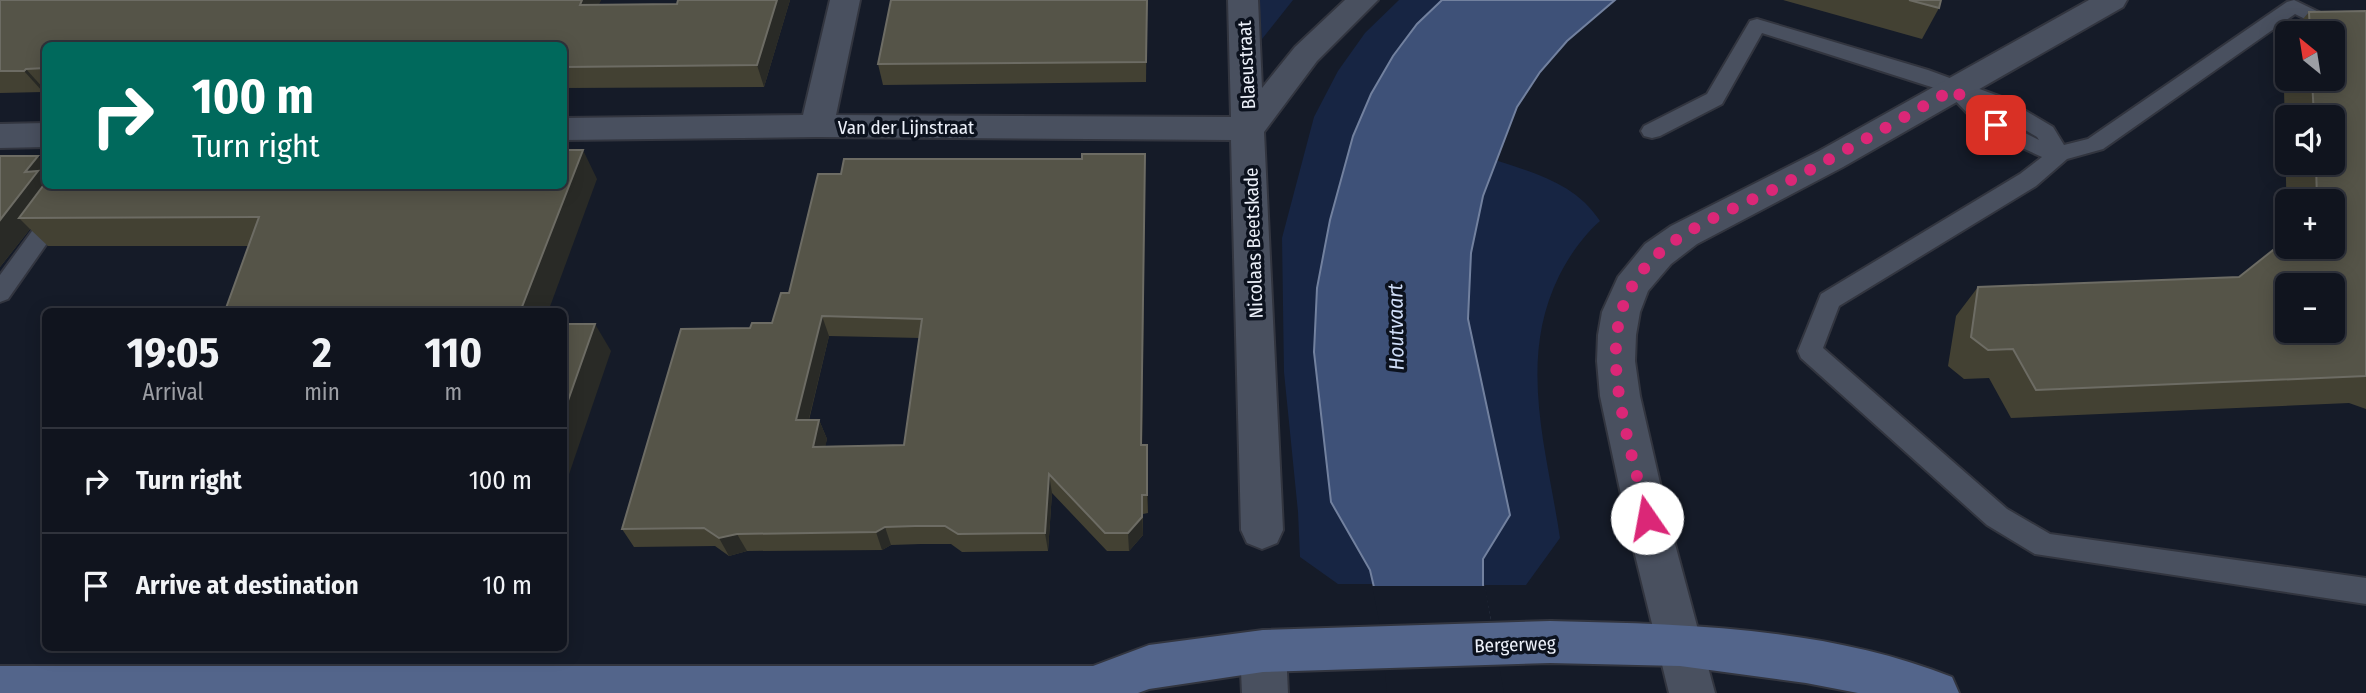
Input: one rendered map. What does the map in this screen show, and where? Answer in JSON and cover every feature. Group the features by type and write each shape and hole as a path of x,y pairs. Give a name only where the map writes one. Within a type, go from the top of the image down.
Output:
{"main road":[{"name":"Bergerweg","path":"0,688 1097,691 1149,667 1264,672 1376,646 1550,642 1680,645 1863,671 1902,680 1936,693"}],"street":[{"path":"817,126 845,0"},
{"name":"Blaeustraat","path":"1243,0 1249,129"},
{"path":"1249,129 1307,54 1363,0"},
{"path":"1692,693 1647,518 1617,373 1617,335 1621,312 1631,287 1643,269 1658,254 1684,235 1831,159 2112,0"},
{"name":"Van der Lijnstraat","path":"567,129 817,126 1249,129"},
{"name":"Nicolaas Beetskade","path":"1249,129 1262,530"},
{"path":"0,136 42,135"}],"lane":[{"path":"2366,43 2294,6 2095,144 2059,154 2028,180 1829,300 1810,351 1997,517 2045,545 2366,591"},
{"path":"1652,131 1715,99 1757,25 1922,75 1954,89 1978,114 2031,148 2059,154"},
{"path":"0,293 74,189"}],"shaded area":[{"path":"1259,0 1293,0 1262,39"},
{"path":"1399,0 1442,0 1417,24 1393,56 1371,94 1353,136 1330,220 1317,288 1314,352 1375,584 1338,584 1300,557 1284,372 1282,238 1314,117 1338,71 1365,33"},
{"path":"1495,160 1539,175 1567,189 1590,208 1600,221 1567,261 1546,308 1537,373 1539,406 1560,538 1526,585 1483,585 1483,559 1510,515 1468,319 1471,253 1483,196"}],"water":[{"name":"Houtvaart","path":"1442,0 1615,0 1567,41 1540,72 1517,107 1483,196 1471,253 1468,319 1510,515 1483,559 1483,585 1492,631 1384,630 1370,570 1331,502 1314,352 1317,288 1330,220 1353,136 1371,94 1393,56 1417,24"}],"pier":[{"path":"1372,586 1485,586 1504,693 1387,693 1381,630"}],"building":[{"path":"0,0 582,0 580,5 677,4 678,0 777,0 757,65 567,67 567,42 42,42 42,68 0,71"},
{"path":"891,0 1147,0 1146,62 878,64"},
{"path":"1909,0 1941,0 1939,8"},
{"path":"2366,11 2366,376 2036,390 2013,349 1988,350 1971,337 1978,287 2239,277 2275,248 2275,259 2345,259 2345,189 2317,189 2316,175 2345,175 2345,105 2313,105 2313,91 2345,91 2345,21 2309,21 2309,12"},
{"path":"567,150 583,150 522,308 226,308 259,217 19,218 42,187 567,189"},
{"path":"1082,154 1145,154 1141,445 1147,445 1147,495 1142,495 1142,517 1128,533 1105,533 1049,474 1045,533 958,534 945,526 915,526 885,527 876,532 737,534 719,538 704,528 622,529 681,329 750,328 752,323 772,323 781,293 789,293 818,174 841,174 844,159 1082,159","holes":["822,316 922,319 904,445 813,447 819,420 796,420"]},
{"path":"0,156 38,156 25,172 38,171 0,220"},
{"path":"567,324 595,324 567,403"}],"route":[{"path":"1647,518 1620,397 1616,361 1621,312 1631,287 1643,269 1684,235 1831,159 1954,89 1978,114 1996,125"}]}
